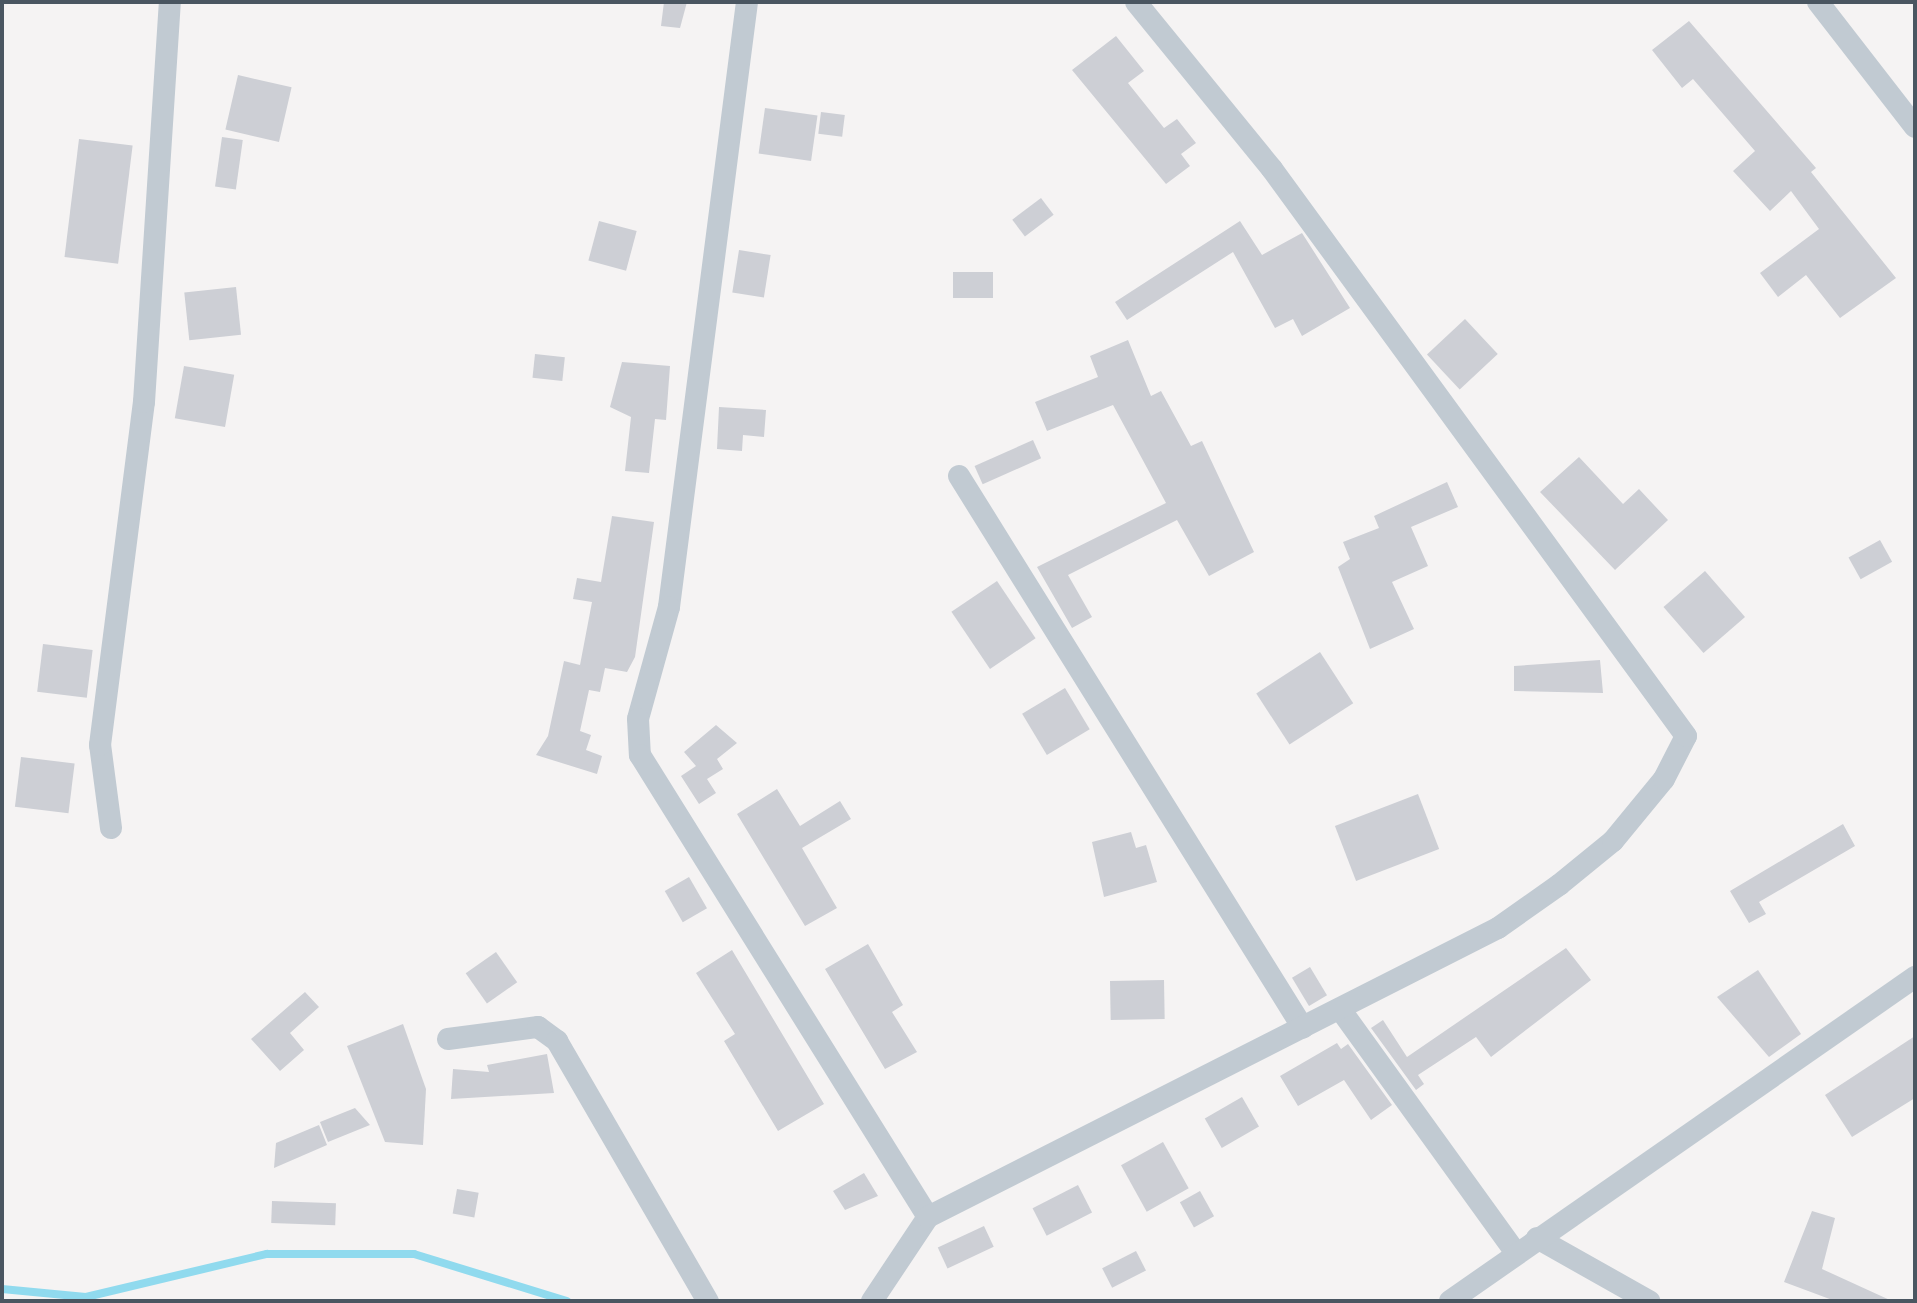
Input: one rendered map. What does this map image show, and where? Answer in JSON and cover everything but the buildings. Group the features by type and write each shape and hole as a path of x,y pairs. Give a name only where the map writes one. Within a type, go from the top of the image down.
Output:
{"street":[{"path":"111,828 100,745 144,402 170,2"},
{"path":"747,2 669,607 638,719 640,755 928,1217"},
{"path":"872,1301 928,1217 1498,928 1559,885 1613,841 1664,779 1686,736 1272,169 1136,2"},
{"path":"1818,2 1915,127"},
{"path":"959,476 1303,1028"},
{"path":"1450,1301 1915,977"},
{"path":"1340,1009 1516,1253"},
{"path":"448,1039 538,1027 557,1041 708,1301"},
{"path":"1537,1238 1649,1301"}],"waterway":[{"path":"2,1289 86,1297 267,1254 414,1254 567,1301"}]}
